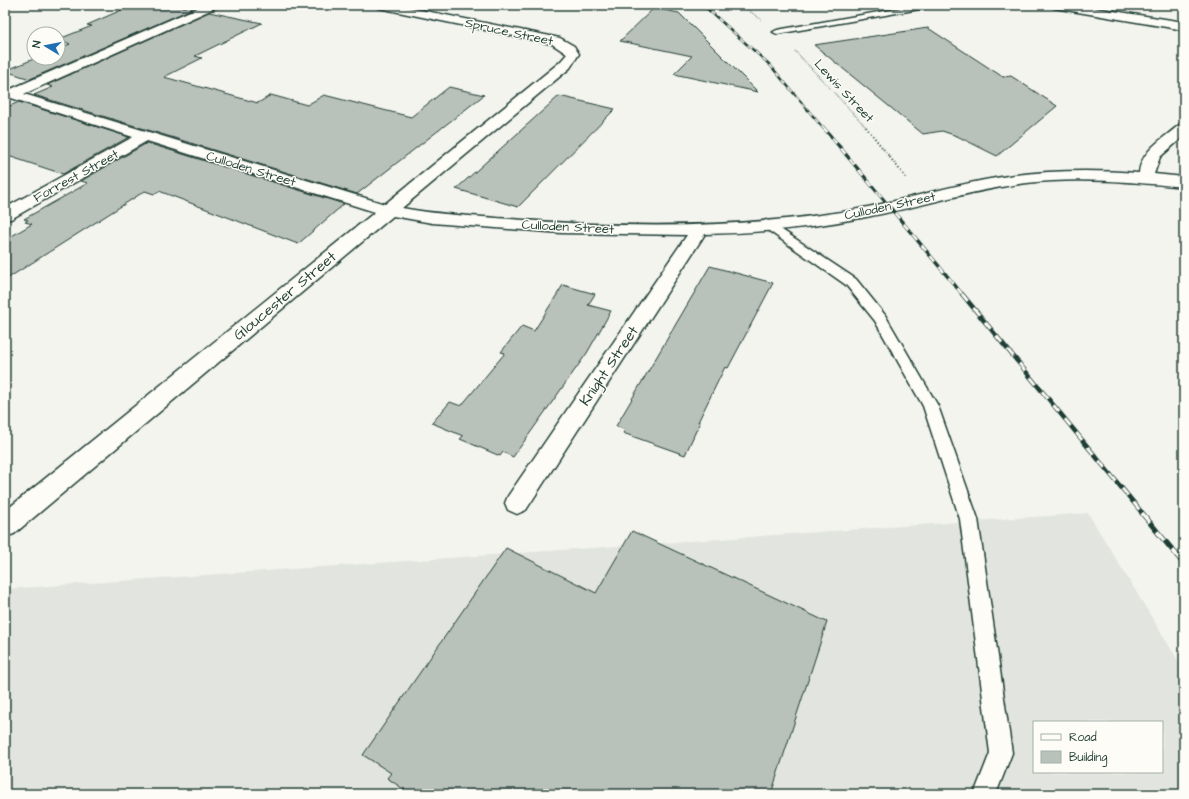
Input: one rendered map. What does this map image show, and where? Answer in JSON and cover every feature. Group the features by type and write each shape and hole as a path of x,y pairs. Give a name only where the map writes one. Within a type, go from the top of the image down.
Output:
{"street":[{"path":"9,93 213,5"},
{"name":"Spruce Street","path":"379,5 556,41 570,49 573,54 565,65"},
{"path":"1054,5 1184,26"},
{"name":"Gloucester Street","path":"5,526 565,65"},
{"name":"Culloden Street","path":"9,93 388,211 431,218 582,229 700,229 841,217 984,186 1052,177 1098,176 1146,178"},
{"path":"1184,128 1152,154 1146,166 1146,178 1184,182"},
{"name":"Forrest Street","path":"5,216 146,136"},
{"name":"Knight Street","path":"517,503 700,229"}],"lane":[{"path":"777,32 931,5"},
{"path":"766,224 851,282 880,318 930,406 969,519 1001,753 985,794"}],"path":[{"name":"Lewis Street","path":"741,5 777,32 860,120 923,200"}],"shaded area":[{"path":"1088,513 1184,670 1184,794 5,794 5,589"}],"building":[{"path":"133,5 174,5 192,9 66,63 66,46 70,44 66,42 66,36 92,26 87,25"},
{"path":"654,8 679,13 758,92 674,74 692,56 620,41"},
{"path":"209,12 262,23 195,56 202,58 164,77 258,103 271,95 307,105 324,95 411,117 449,87 484,95 357,194 34,95 53,87 47,85"},
{"path":"928,28 1003,77 1011,76 1057,106 997,156 957,136 942,131 923,134 814,45"},
{"path":"26,62 26,66 60,66 30,79 5,71"},
{"path":"559,96 615,109 518,207 456,189"},
{"path":"19,102 129,137 63,174 5,155 5,108"},
{"path":"147,143 344,204 298,244 159,191 154,194 145,191 5,280 5,240 32,224 25,222 28,220 24,219 88,183 81,181"},
{"path":"710,266 773,283 728,368 725,367 698,422 700,422 685,455 623,433 625,430 616,426"},
{"path":"563,285 595,294 588,305 611,311 587,353 513,457 503,452 500,456 460,439 463,436 432,423 450,402 461,406 505,353 501,352 522,326 534,331"},
{"path":"632,531 827,622 771,794 411,794 387,778 391,773 363,755 506,548 596,593"}],"railway":[{"path":"703,5 770,65 823,128"},
{"path":"823,127 963,295"},
{"path":"962,294 1143,514"},
{"path":"1142,513 1184,564"}]}
